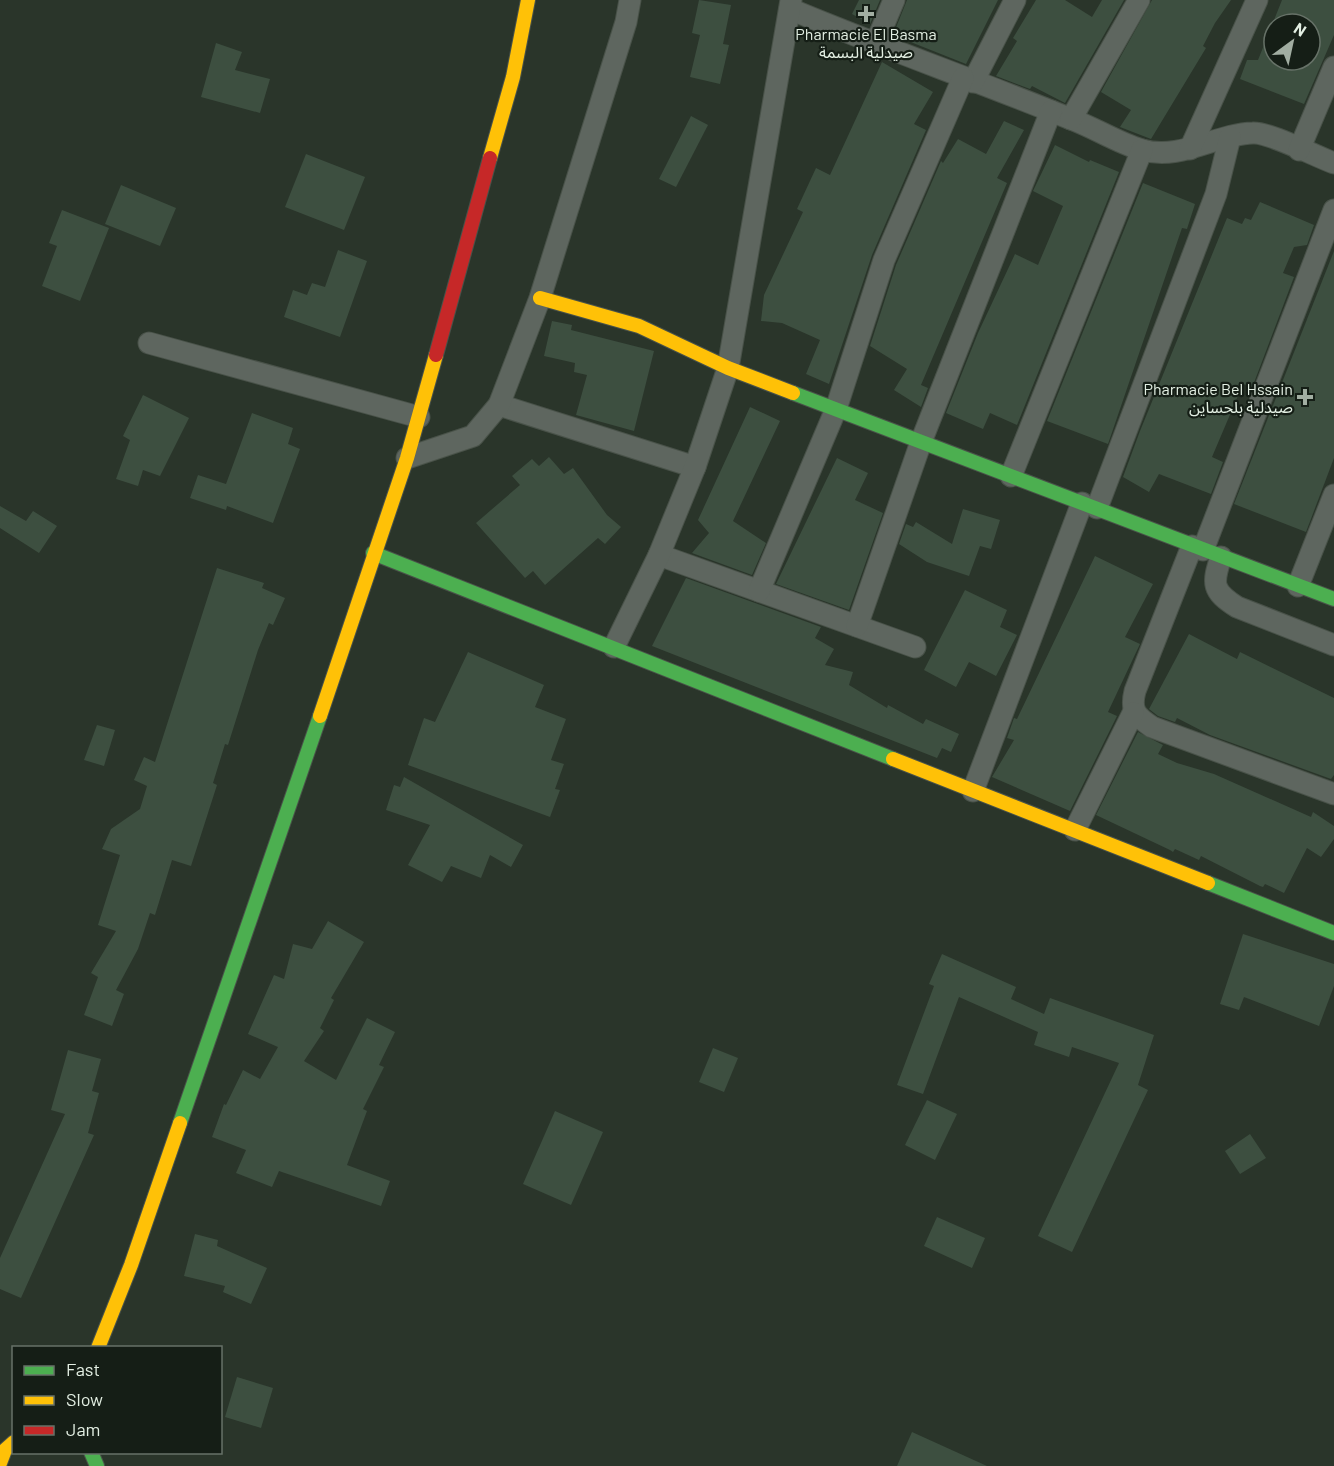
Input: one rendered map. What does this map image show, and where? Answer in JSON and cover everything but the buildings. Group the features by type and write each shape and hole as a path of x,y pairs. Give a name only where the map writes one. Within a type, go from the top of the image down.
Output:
{"street":[{"path":"98,1346 131,1265 281,833 407,458 513,77 528,0"},
{"path":"407,458 473,436 499,405 540,298 626,22 630,0"},
{"path":"876,45 894,0"},
{"path":"759,591 836,409 884,260 968,80 1014,0"},
{"path":"1071,119 1139,0"},
{"path":"1190,149 1257,0"},
{"path":"614,647 659,555 696,467 728,368 790,5 876,45 1051,111 1142,150 1171,153 1230,137 1256,133 1269,135 1299,150 1334,163"},
{"path":"1299,150 1334,67"},
{"path":"857,626 921,442 1051,111"},
{"path":"972,791 1216,194 1230,137"},
{"path":"1011,476 1142,150"},
{"path":"1334,210 1206,551 1135,691 1131,705 1133,713 1152,727 1334,794"},
{"path":"540,298 639,326 728,368 1334,599"},
{"path":"149,343 418,417"},
{"path":"499,405 696,467"},
{"path":"1298,586 1334,495"},
{"path":"1206,551 1216,589 1223,598 1237,607 1334,645"},
{"path":"374,553 1334,933"},
{"path":"659,555 915,647"},
{"path":"1075,830 1133,713"},
{"path":"0,1463 5,1450 12,1444"}],"traffic: fast":[{"path":"793,393 1334,599"},
{"path":"373,553 893,759"},
{"path":"180,1123 320,716"},
{"path":"1208,883 1334,933"},
{"path":"92,1454 97,1466"}],"traffic: slow":[{"path":"490,158 513,77 528,0"},
{"path":"540,298 639,326 728,368 793,393"},
{"path":"320,716 407,458 436,355"},
{"path":"893,759 1208,883"},
{"path":"99,1346 131,1265 180,1123"},
{"path":"0,1463 5,1450 12,1444"}],"traffic: jam":[{"path":"436,355 490,158"}],"place":[{"name":"Pharmacie El Basma صيدلية البسمة","path":"866,14"},
{"name":"Pharmacie Bel Hssain صيدلية بلحساين","path":"1305,397"}]}
